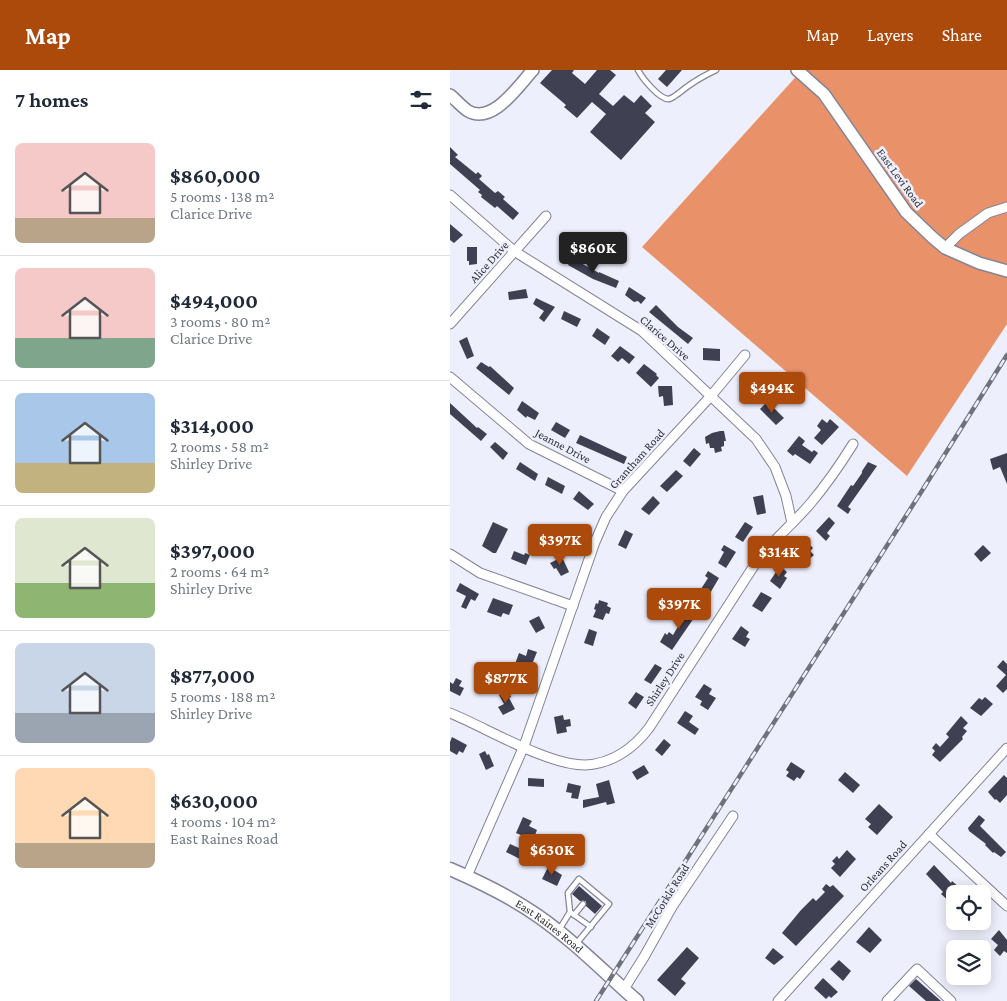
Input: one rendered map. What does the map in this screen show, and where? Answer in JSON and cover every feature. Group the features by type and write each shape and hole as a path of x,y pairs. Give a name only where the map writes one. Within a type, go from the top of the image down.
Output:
{"main road":[{"name":"East Raines Road","path":"450,868 521,905 558,931 576,945 628,996"}],"street":[{"path":"450,95 468,111 483,114 498,108 533,70"},
{"name":"East Levi Road","path":"797,70 824,94 906,212 946,248 979,263 1007,271"},
{"name":"Clarice Drive","path":"450,195 514,252 642,331 756,439 776,467 786,496 792,523"},
{"path":"946,248 959,234 988,213 1007,207"},
{"name":"Alice Drive","path":"450,324 546,216"},
{"name":"Grantham Road","path":"467,876 524,746 602,526 623,491 710,397 745,355"},
{"name":"Jeanne Drive","path":"450,377 529,444 623,491"},
{"name":"Shirley Drive","path":"450,713 562,761 585,765 599,763 625,752 649,728 757,561 820,492 853,444"},
{"path":"450,554 480,572 573,606"},
{"name":"Orleans Road","path":"778,1001 1007,748"},
{"name":"McCorkle Road","path":"628,996 640,964 672,907 733,816"},
{"path":"929,834 1007,906"},
{"path":"887,1001 917,969 951,1001"}],"lane":[{"path":"638,70 652,88 663,98 667,99 673,98 693,82 716,70"},
{"path":"576,945 609,904 591,893 579,879 568,892 572,913 591,926"},
{"path":"558,931 572,913 583,904"}],"shaded area":[{"path":"802,70 1007,70 1007,324 907,476 642,247"}],"building":[{"path":"552,70 574,70 572,73 585,84 597,70 610,70 616,75 599,94 613,106 624,95 634,103 641,95 652,106 645,113 655,122 621,160 590,132 606,114 592,102 577,118 564,107 566,105 540,83"},
{"path":"666,70 682,70 667,87 658,79"},
{"path":"450,147 458,155 455,157 476,174 478,172 482,176 479,179 495,193 498,191 505,197 503,199 519,213 513,220 497,206 495,208 481,197 482,195 478,192 480,190 450,164"},
{"path":"450,224 463,235 454,243 450,240"},
{"path":"467,247 477,247 477,264 469,265 469,261 467,261"},
{"path":"572,258 599,273 619,281 616,288 593,279 568,265"},
{"path":"629,287 646,298 641,304 638,301 634,302 625,295"},
{"path":"526,289 528,298 509,300 508,292"},
{"path":"536,298 555,307 544,322 539,318 544,311 533,304"},
{"path":"656,305 678,327 693,338 688,344 649,312"},
{"path":"564,311 581,319 577,327 561,319"},
{"path":"597,328 610,337 605,345 592,336"},
{"path":"467,337 474,356 467,359 459,341"},
{"path":"620,346 635,357 629,364 622,358 618,362 611,356"},
{"path":"703,348 720,349 720,361 703,360"},
{"path":"481,362 490,366 514,388 509,395 476,368"},
{"path":"644,364 657,374 659,378 651,387 636,373"},
{"path":"757,380 758,397 747,398 746,381"},
{"path":"658,386 672,386 673,405 664,406 663,396 659,397"},
{"path":"522,401 539,413 535,420 527,416 526,418 517,410"},
{"path":"450,403 477,428 487,434 481,441 450,414"},
{"path":"766,403 769,406 770,404 784,418 776,425 760,409"},
{"path":"822,419 827,423 830,419 839,427 822,445 814,438 821,430 817,426"},
{"path":"556,422 570,430 565,438 551,430"},
{"path":"724,431 726,441 724,441 724,446 721,447 722,451 715,453 714,448 710,448 709,443 706,444 705,437"},
{"path":"580,435 627,457 624,464 576,443"},
{"path":"799,436 805,441 802,445 812,452 814,450 818,453 810,464 787,451"},
{"path":"495,442 508,453 503,460 490,447"},
{"path":"694,448 701,454 690,467 683,461"},
{"path":"1007,453 1007,484 1000,467 993,470 990,459"},
{"path":"520,462 538,474 535,481 516,469"},
{"path":"868,462 877,466 848,507 851,509 848,514 837,506 851,485 853,486"},
{"path":"676,470 683,476 667,492 660,486"},
{"path":"548,477 565,486 562,494 545,485"},
{"path":"579,491 594,504 588,510 573,499"},
{"path":"763,495 766,513 757,515 753,497"},
{"path":"653,496 660,503 649,515 641,509"},
{"path":"829,517 835,523 827,533 830,536 826,541 816,531"},
{"path":"493,522 508,529 496,553 482,546"},
{"path":"745,522 753,527 743,542 735,537"},
{"path":"625,530 633,534 626,549 618,545"},
{"path":"806,541 813,548 810,551 814,555 806,562 802,557 798,562 792,555"},
{"path":"724,545 736,552 726,568 718,563 724,552 721,550"},
{"path":"983,545 991,553 981,562 974,554"},
{"path":"514,551 530,555 526,565 511,559"},
{"path":"562,557 569,572 561,576 550,563"},
{"path":"780,566 787,572 784,576 787,578 780,589 770,581"},
{"path":"708,571 719,578 709,595 701,589 708,578 705,576"},
{"path":"460,583 479,594 475,601 471,599 466,609 461,607 466,596 456,591"},
{"path":"761,592 772,598 762,612 752,606"},
{"path":"493,598 513,605 509,615 503,613 501,617 487,612"},
{"path":"599,600 608,603 607,606 611,608 609,614 606,613 603,620 593,617 596,603 598,604"},
{"path":"691,607 698,612 672,650 660,642 665,633 667,635 669,632 673,635 680,623 678,622"},
{"path":"539,616 545,628 536,633 529,621"},
{"path":"741,626 749,632 746,637 750,639 745,647 732,639"},
{"path":"589,629 597,632 593,646 584,643"},
{"path":"528,649 537,652 528,674 519,671 521,666 515,664 519,653 526,656"},
{"path":"1003,660 1007,664 1007,689 1003,693 996,686 1006,675 997,667"},
{"path":"655,664 662,668 651,684 644,680"},
{"path":"456,678 462,681 459,686 464,688 460,696 450,691 450,682 453,684"},
{"path":"704,684 712,689 709,694 716,698 708,710 700,705 702,701 695,697"},
{"path":"508,691 511,697 509,698 515,709 503,715 498,707 504,704 499,695"},
{"path":"636,692 644,697 636,709 628,703"},
{"path":"985,697 993,704 981,716 970,708 979,698 982,700"},
{"path":"685,711 693,716 689,722 699,729 695,735 677,723"},
{"path":"563,715 564,720 570,719 571,726 566,727 567,732 557,734 554,717"},
{"path":"961,716 968,723 963,728 967,731 962,737 963,739 940,762 932,755 935,751 932,748 936,743 940,747 949,737 946,734"},
{"path":"452,737 467,745 463,753 459,751 457,755 450,751"},
{"path":"664,739 671,745 662,756 655,750"},
{"path":"485,751 487,755 489,754 494,766 486,770 479,754"},
{"path":"791,762 805,771 800,779 797,777 794,781 786,776 789,772 786,770"},
{"path":"644,765 649,773 637,780 632,772"},
{"path":"845,772 860,785 853,793 838,780"},
{"path":"1004,775 1007,778 1007,795 1000,803 988,792"},
{"path":"528,778 544,779 544,787 528,786"},
{"path":"609,780 615,803 607,805 606,802 583,808 583,800 599,797 596,784"},
{"path":"568,783 581,786 578,799 571,798 572,793 566,792"},
{"path":"879,804 893,817 877,835 868,827 871,824 865,819"},
{"path":"979,815 985,820 980,826 1006,852 1001,857 993,853 986,844 969,831 968,828"},
{"path":"523,817 532,821 529,826 537,830 533,840 516,833"},
{"path":"510,844 528,852 524,861 506,852"},
{"path":"847,850 856,859 840,877 831,868 835,864 832,861 837,856 839,859"},
{"path":"549,865 562,875 557,886 542,879"},
{"path":"934,865 951,883 952,881 956,885 946,885 946,898 941,894 943,892 926,874"},
{"path":"826,884 830,887 833,885 844,896 796,946 782,933 813,898 816,901 825,892 822,889"},
{"path":"579,886 602,906 595,914 586,906 586,901 580,901 572,894"},
{"path":"869,927 882,940 870,953 856,942"},
{"path":"999,930 1007,940 1007,953 1004,951 1000,956 994,950 998,945 991,939"},
{"path":"687,947 699,958 681,979 686,983 675,996 657,980"},
{"path":"773,948 784,957 774,965 765,958"},
{"path":"839,960 851,971 843,981 830,969"},
{"path":"823,978 838,992 831,998 829,996 826,999 814,988"},
{"path":"916,979 941,1001 926,1001 909,986"}],"railway":[{"path":"596,1001 1007,355"}]}
